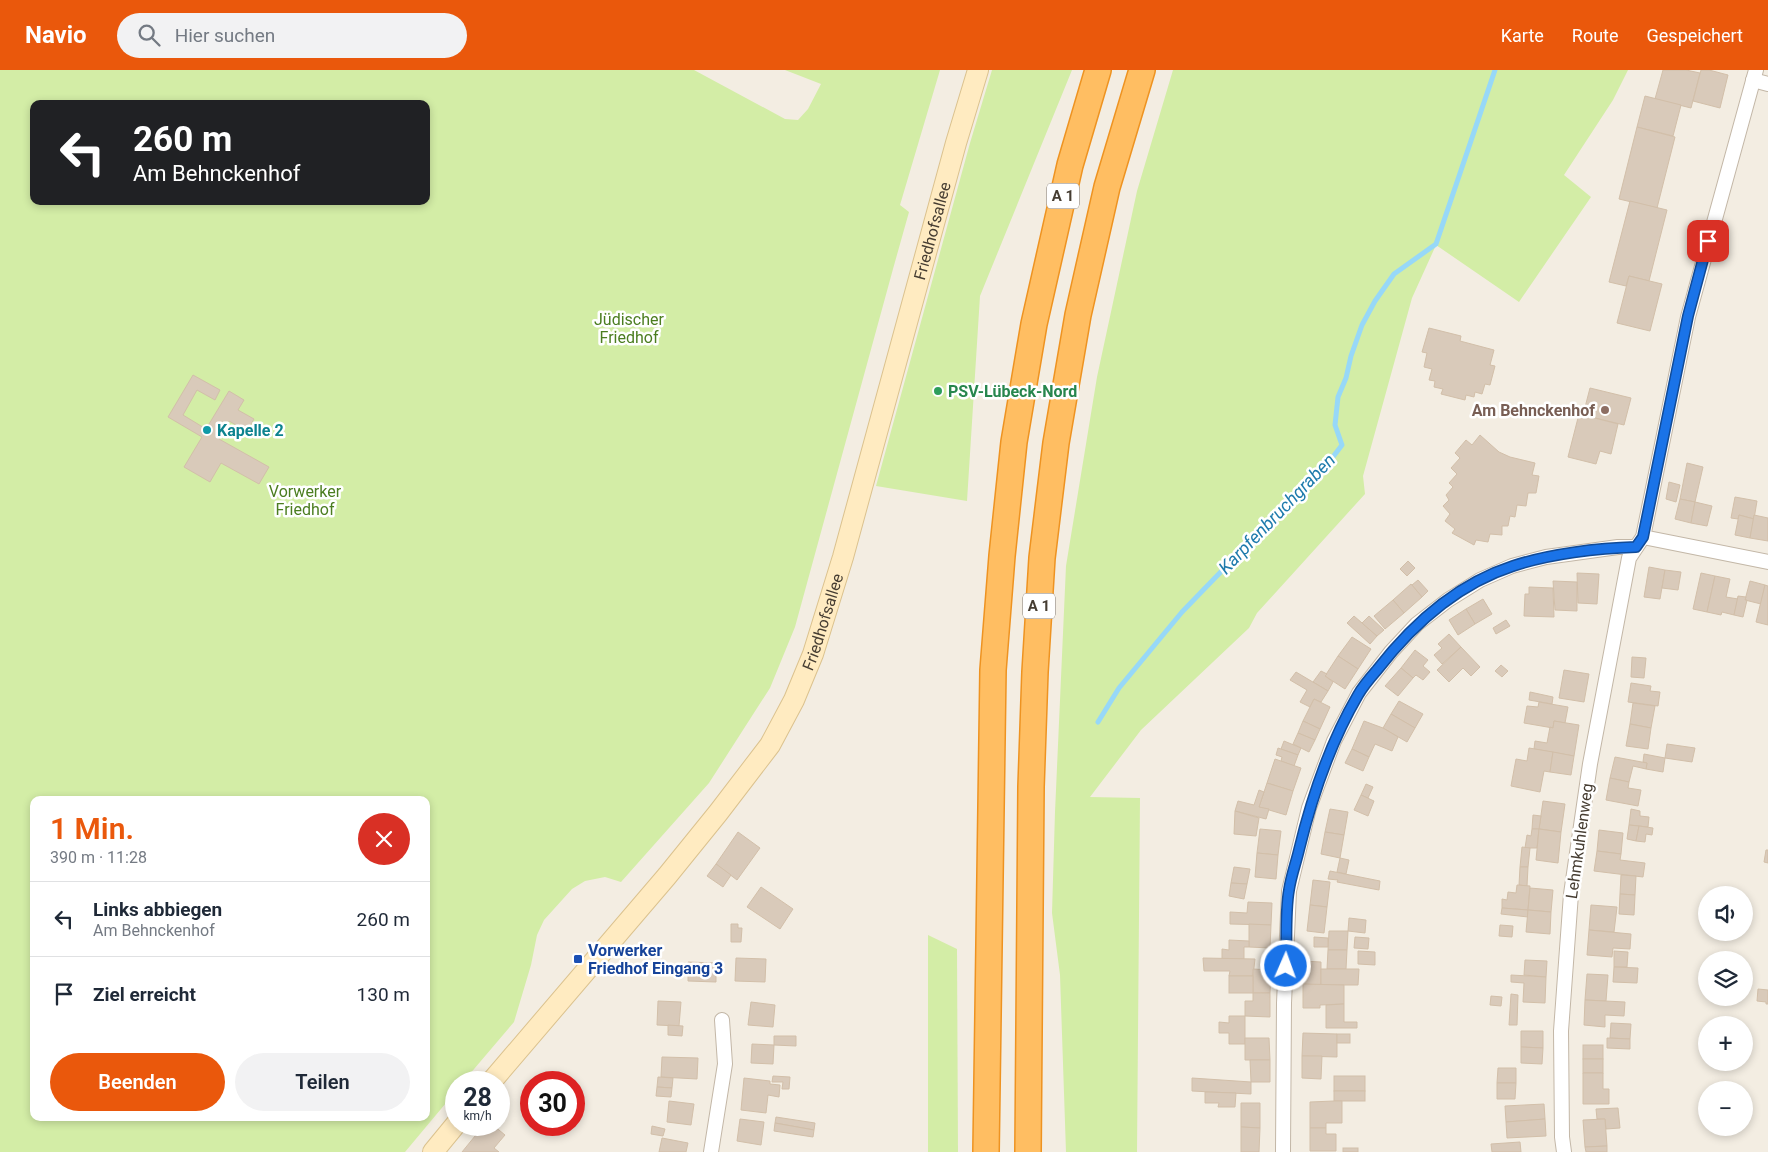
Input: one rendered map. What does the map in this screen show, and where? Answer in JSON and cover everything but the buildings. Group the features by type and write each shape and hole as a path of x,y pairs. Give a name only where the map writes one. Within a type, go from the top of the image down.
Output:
{"highway":[{"name":"A 1","path":"986,1152 993,670 1002,556 1014,442 1034,324 1070,164 1098,70"},
{"name":"A 1","path":"1028,1152 1030,787 1042,558 1056,443 1078,315 1108,187 1142,70"}],"street":[{"name":"Friedhofsallee","path":"500,1071 667,876 718,813 770,745 794,700 813,654 843,557 978,70"},
{"path":"1639,542 1688,316 1754,75 1768,84"},
{"path":"1283,1152 1284,1003 1289,891 1309,808 1334,741 1359,693 1391,652 1417,624 1448,600 1480,580 1512,566 1546,557 1618,547 1639,542 1768,562"},
{"name":"Lehmkuhlenweg","path":"1564,1152 1562,1137 1561,1031 1571,894 1590,764 1628,558 1639,542"},
{"path":"711,1152 726,1064 722,1020"},
{"path":"433,1152 446,1136"}],"green space":[{"name":"Vorwerker Friedhof","path":"0,70 694,70 785,119 798,120 808,109 821,84 785,70 940,70 900,205 909,212 795,627 770,688 709,783 621,882 605,877 585,881 572,889 544,920 537,935 531,965 514,1022 472,1071 445,1071 445,1104 405,1152 0,1152"},
{"path":"992,70 1072,70 980,296 967,501 876,486 970,143"},
{"path":"1173,70 1628,70 1613,100 1564,175 1591,197 1519,302 1436,245 1412,298 1363,476 1365,494 1257,613 1249,628 1141,730 1090,797 1140,798 1137,1152 1066,1152 1060,975 1052,913 1066,566 1097,377 1137,191"},
{"path":"928,935 957,949 958,1152 928,1152"}],"waterway":[{"name":"Karpfenbruchgraben","path":"1098,722 1119,688 1182,612 1270,521 1323,470 1342,445 1335,425 1338,397 1346,378 1351,356 1362,325 1375,301 1394,274 1436,244 1495,70"}],"place":[{"name":"PSV-Lübeck-Nord","path":"938,391"},
{"name":"Am Behnckenhof","path":"1605,410"},
{"name":"Kapelle 2","path":"207,430"},
{"name":"Vorwerker Friedhof Eingang 3","path":"578,959"}],"route":[{"path":"1286,966 1289,891 1309,808 1334,741 1342,725 1359,693 1391,652 1417,624 1448,600 1480,580 1512,566 1546,557 1618,547 1636,547 1643,537 1688,316 1708,241"}],"park label":[{"name":"Jüdischer Friedhof","path":"629,328"}]}
